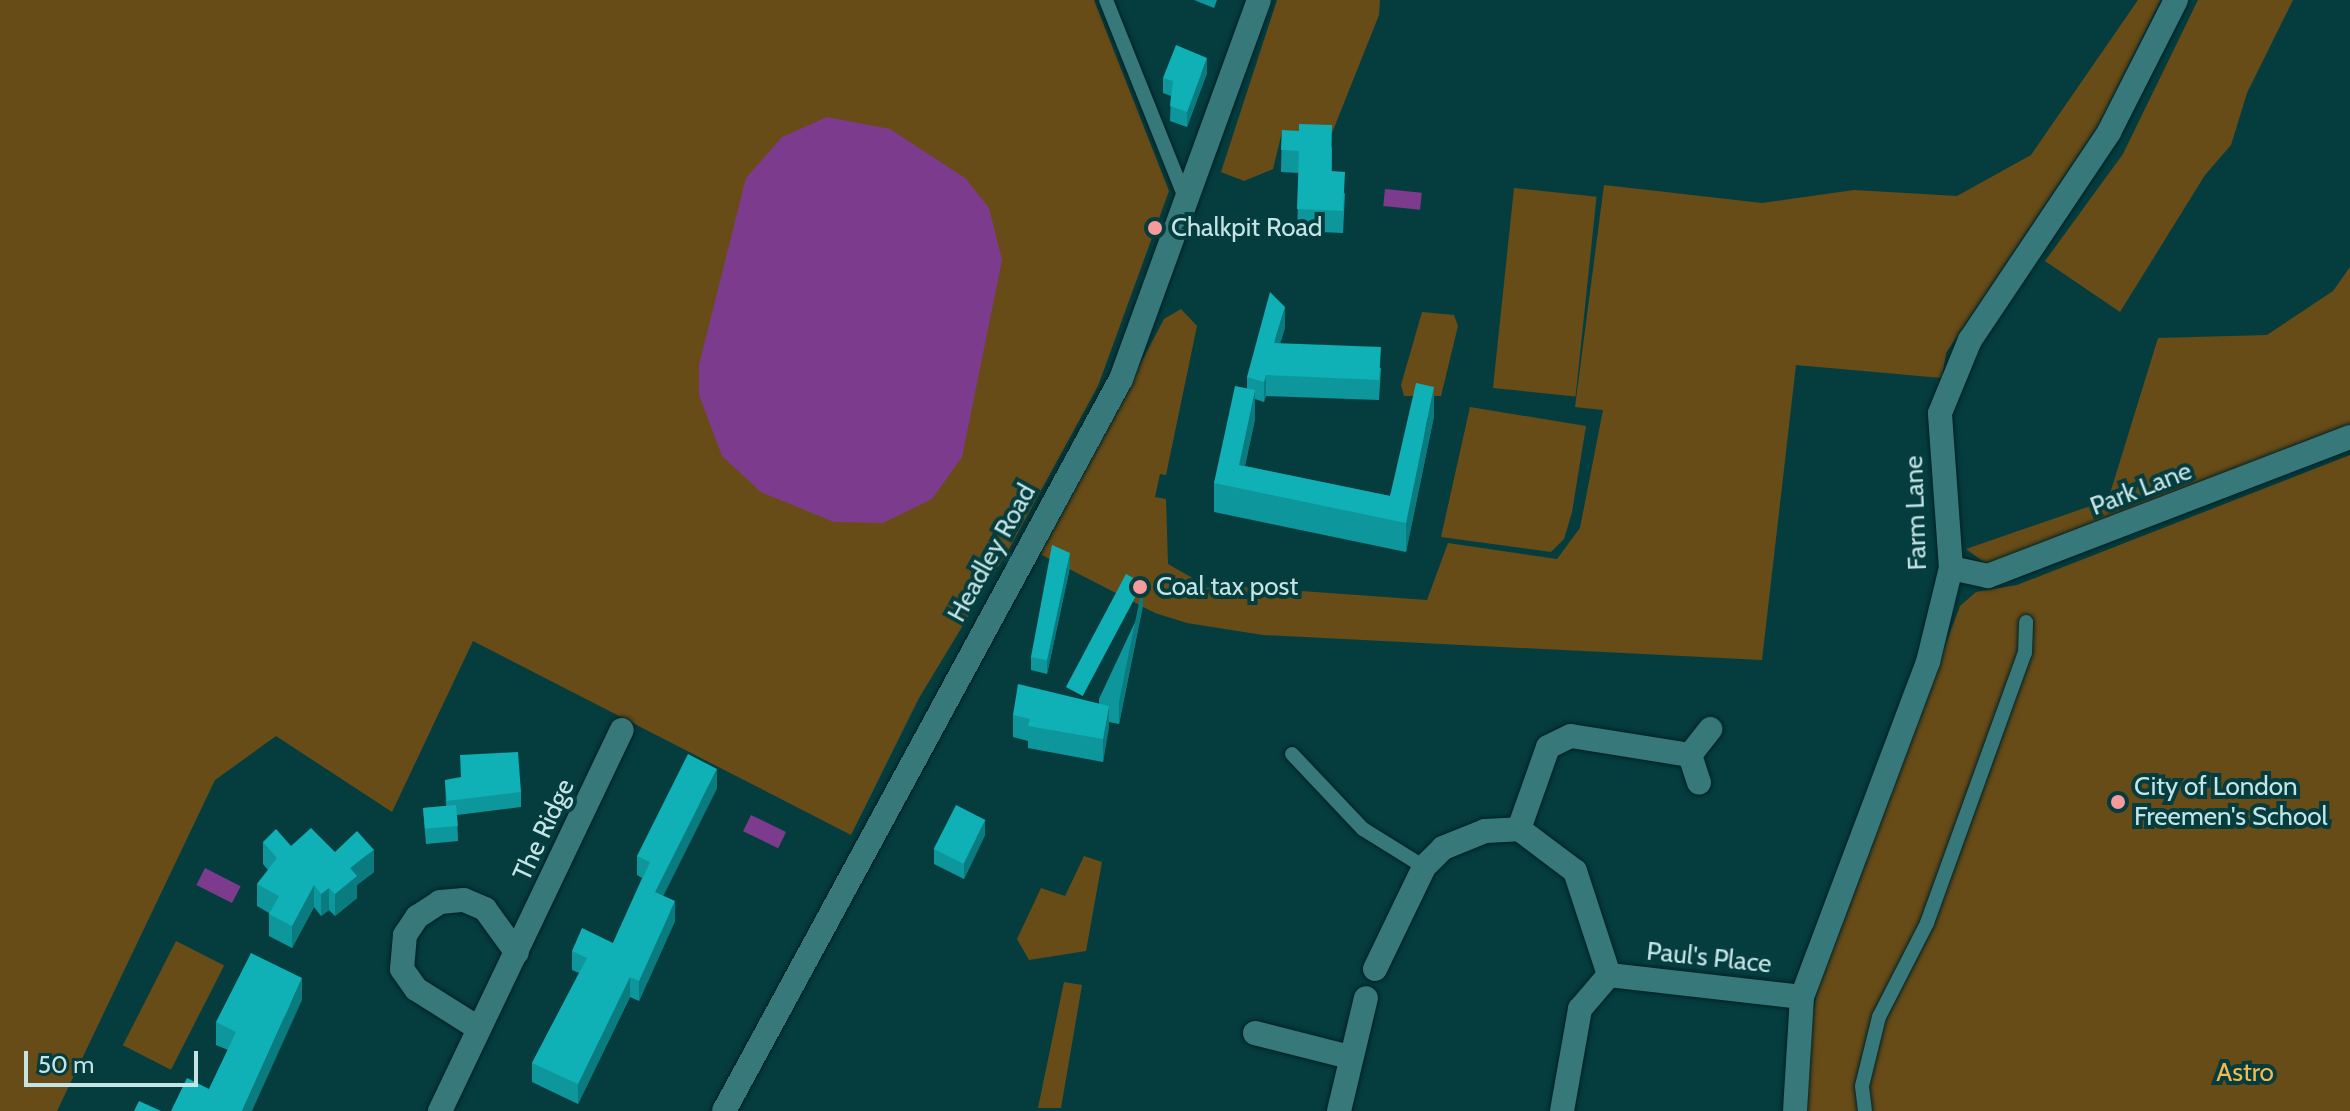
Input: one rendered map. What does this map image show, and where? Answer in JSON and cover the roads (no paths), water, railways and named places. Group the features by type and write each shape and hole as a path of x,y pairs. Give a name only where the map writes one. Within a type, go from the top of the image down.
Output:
{"street":[{"name":"Headley Road","path":"724,1111 1121,379 1259,0"},
{"name":"Farm Lane","path":"1795,1111 1802,997 1928,662 1951,568 1940,413 1970,340 2109,132 2176,0"},
{"name":"Park Lane","path":"1951,568 1988,576 2350,437"},
{"path":"1690,755 1710,729"},
{"name":"The Ridge","path":"440,1111 622,730"},
{"path":"1375,969 1424,867 1443,848 1485,831 1519,829 1548,747 1571,736 1690,755"},
{"path":"1690,755 1699,783"},
{"name":"Paul's Place","path":"1519,829 1575,871 1609,975"},
{"path":"478,1028 416,989 402,969 405,935 417,917 440,902 464,900 485,909 517,953"},
{"name":"Paul's Place","path":"1609,975 1802,997"},
{"name":"Paul's Place","path":"1562,1111 1580,1009 1609,975"},
{"path":"1339,1111 1366,998"},
{"path":"1255,1033 1350,1057"}],"lane":[{"path":"1106,0 1186,200"},
{"path":"1865,1111 1862,1086 1879,1017 1927,923 2025,653 2026,622"},
{"path":"1292,754 1363,829 1424,867"}],"place":[{"name":"Chalkpit Road","path":"1155,228"},
{"name":"Coal tax post","path":"1140,587"},
{"name":"City of London Freemen's School","path":"2118,802"}],"park label":[{"name":"Astro","path":"2245,1073"}]}
